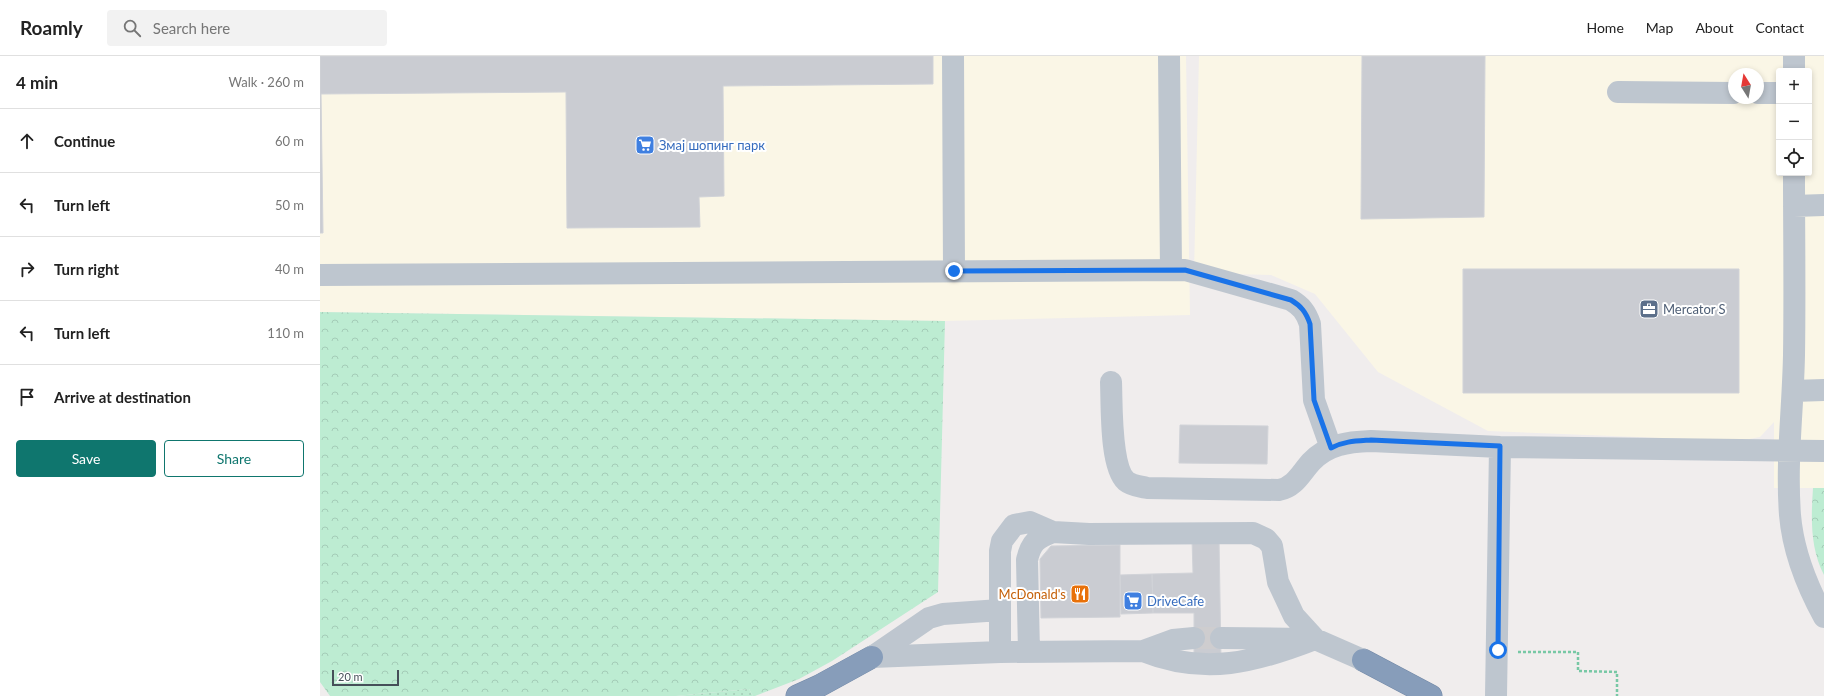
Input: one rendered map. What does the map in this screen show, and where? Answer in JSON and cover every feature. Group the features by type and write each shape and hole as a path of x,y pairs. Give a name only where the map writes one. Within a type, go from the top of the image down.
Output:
{"highway":[{"path":"797,696 820,686 872,657"},
{"path":"1363,660 1431,696"}],"street":[{"path":"953,56 954,271"},
{"path":"1169,56 1171,270"},
{"path":"1794,56 1794,68"},
{"path":"1618,92 1728,93"},
{"path":"1764,93 1776,93"},
{"path":"1794,176 1793,391 1788,451 1790,516 1794,539 1806,582 1824,617"},
{"path":"1794,206 1824,205"},
{"path":"320,275 1185,270 1291,300 1300,306 1306,314 1310,324 1314,400 1331,448"},
{"path":"1111,382 1115,461 1126,481 1133,485 1146,488 1279,490 1290,486 1312,462 1338,444 1371,440 1500,446 1824,451"},
{"path":"1793,391 1824,390"},
{"path":"1496,696 1500,446"},
{"path":"1000,652 1000,551 1002,541 1014,525 1030,522 1053,532 1089,534 1253,534 1266,538 1272,546 1278,582 1286,601 1294,616 1315,639"},
{"path":"1029,652 1027,560 1029,550 1038,537 1053,532"},
{"path":"872,657 929,618 943,614 1000,610"},
{"path":"1143,652 1173,640 1194,638"},
{"path":"1221,638 1315,639 1363,660"},
{"path":"872,657 1000,652 1143,652 1159,658 1182,663 1223,664 1239,663 1278,654 1315,639"}],"path":[{"path":"1497,652 1578,652 1578,671 1617,672 1617,696"}],"shaded area":[{"name":"Змај шопинг парк","path":"320,56 1186,56 1190,315 945,321 320,312"},
{"path":"1199,56 1824,56 1824,488 1774,488 1774,422 1760,437 1739,441 1488,431 1378,372 1315,294 1271,275 1194,273"}],"green space":[{"path":"320,312 945,321 938,592 832,661 799,679 755,696 753,696 749,689 676,696 330,696 320,682"},
{"path":"1813,488 1824,488 1824,575 1819,565 1812,533"},
{"path":"749,689 753,696 676,696"}],"building":[{"name":"Змај шопинг парк","path":"320,56 933,56 933,84 723,86 724,196 699,197 700,227 567,228 566,92 321,94 323,233 320,233"},
{"path":"1362,56 1485,56 1484,217 1361,219"},
{"path":"1463,269 1739,269 1739,393 1463,393"},
{"path":"1180,425 1268,426 1267,464 1179,463"},
{"path":"1219,538 1221,660 1194,660 1194,613 1153,613 1152,574 1193,573 1192,539"},
{"name":"McDonald's","path":"1120,545 1120,617 1041,618 1040,559 1051,546"},
{"path":"1152,574 1153,613 1121,614 1120,575"}],"tunnel":[{"path":"1194,638 1221,638"}],"place":[{"name":"Змај шопинг парк","path":"645,145"},
{"name":"Mercator S","path":"1649,309"},
{"name":"McDonald's","path":"1080,594"},
{"name":"DriveCafe","path":"1133,601"}],"route":[{"path":"954,271 1185,270 1291,300 1300,306 1306,314 1310,324 1312,386 1316,410 1331,448 1338,444 1371,440 1500,446 1498,650"}]}
